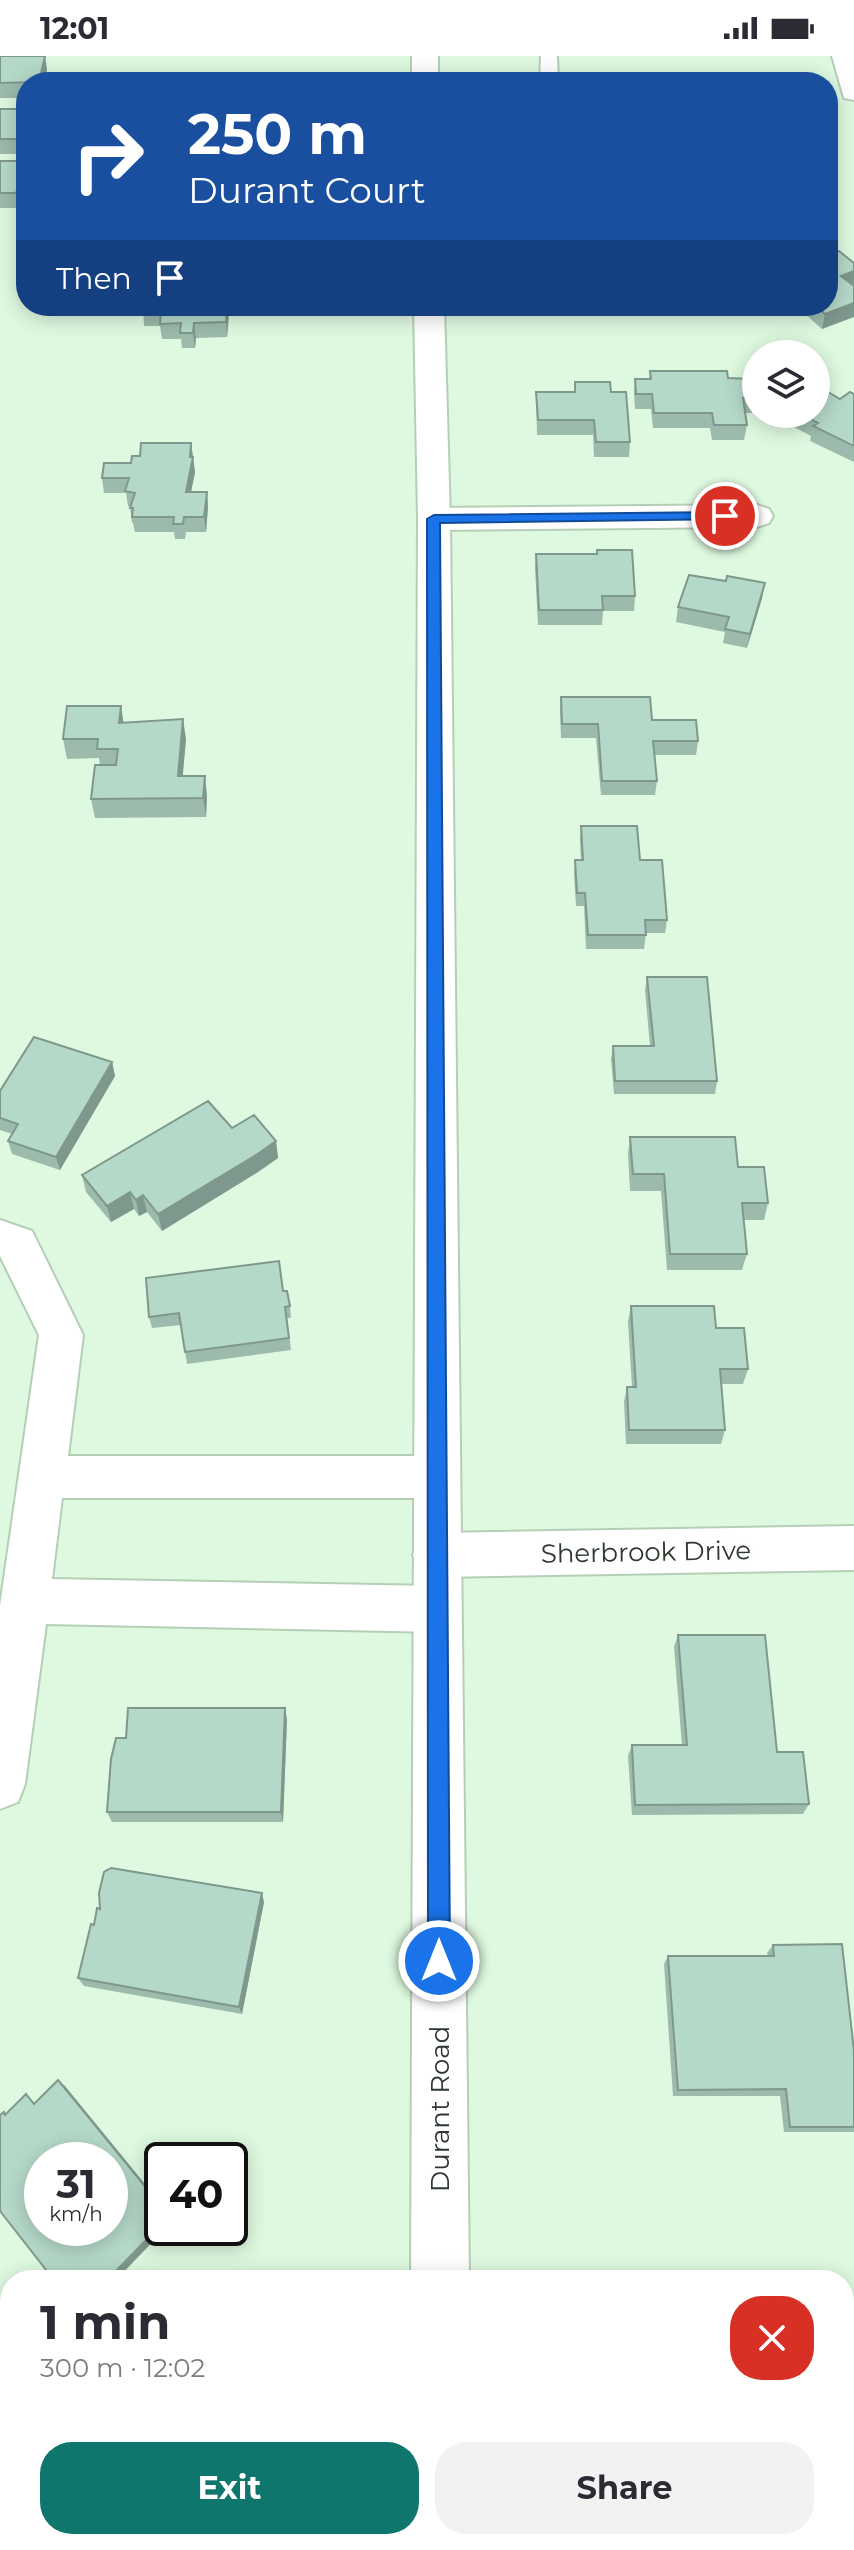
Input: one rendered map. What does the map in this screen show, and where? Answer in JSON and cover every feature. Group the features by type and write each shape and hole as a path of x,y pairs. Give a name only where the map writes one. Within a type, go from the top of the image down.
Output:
{"street":[{"path":"845,56 854,92"},
{"name":"Durant Road","path":"429,316 434,519 440,2270"},
{"path":"434,519 757,516"},
{"path":"0,1238 17,1244 61,1335 0,1784"},
{"path":"41,1477 437,1477"},
{"name":"Sherbrook Drive","path":"437,1555 854,1548"},
{"path":"25,1601 437,1609"}],"building":[{"path":"0,56 45,56 41,72 16,72 16,83 0,83"},
{"path":"0,109 16,109 16,139 0,139"},
{"path":"0,161 16,161 16,193 0,193"},
{"path":"838,251 854,263 854,271 841,276 854,286 854,303 838,309"},
{"path":"161,316 226,316 226,322 194,323 193,333 180,333 181,323 160,324"},
{"path":"650,371 727,371 728,378 742,379 742,425 714,425 712,413 654,413 652,394 636,394 635,379 651,379"},
{"path":"575,382 610,382 611,392 626,392 630,442 596,442 594,420 538,420 536,392 575,392"},
{"path":"850,392 854,394 854,446 817,428 830,428 830,393 840,399"},
{"path":"141,443 191,443 190,457 193,457 186,492 207,492 204,517 184,517 183,524 173,524 174,517 132,517 133,508 130,508 135,493 125,491 129,478 102,478 104,463 131,463 132,456 140,456"},
{"path":"597,550 632,550 635,596 602,596 603,610 539,610 536,554 597,554"},
{"path":"689,575 726,581 727,576 765,583 750,634 725,629 729,617 678,607"},
{"path":"561,697 650,697 652,720 696,720 698,741 653,741 657,781 602,781 598,724 562,724"},
{"path":"67,706 121,706 119,723 183,719 178,776 205,776 203,798 91,799 95,765 116,765 118,749 97,749 98,739 63,739"},
{"path":"581,826 637,826 640,860 662,860 667,920 645,920 646,935 588,935 585,893 577,893 575,860 583,860"},
{"path":"647,977 707,977 717,1081 615,1081 613,1046 654,1046"},
{"path":"34,1037 112,1062 56,1157 8,1141 18,1124 0,1118 0,1091"},
{"path":"208,1101 232,1128 254,1115 276,1141 158,1214 143,1195 136,1200 130,1192 107,1206 82,1175"},
{"path":"630,1137 735,1137 738,1167 764,1167 768,1203 742,1203 747,1254 670,1254 664,1174 633,1174"},
{"path":"279,1261 283,1291 287,1291 290,1306 285,1307 289,1338 185,1352 179,1313 149,1317 146,1278"},
{"path":"631,1306 714,1306 716,1328 744,1328 748,1369 720,1369 725,1430 629,1430 627,1387 636,1387"},
{"path":"678,1635 765,1635 777,1752 803,1752 809,1804 635,1805 632,1745 687,1745"},
{"path":"128,1708 285,1708 281,1812 107,1812 111,1759 116,1738 126,1738"},
{"path":"111,1868 262,1893 239,2007 78,1978 91,1924 94,1925 97,1908 100,1909 99,1893 104,1872"},
{"path":"842,1944 854,2051 854,2127 790,2127 786,2089 678,2090 668,1956 774,1956 773,1945"},
{"path":"58,2080 109,2142 24,2142 24,2242 0,2211 0,2115 4,2112 5,2115 26,2094 34,2104"},
{"path":"128,2165 144,2185 144,2242 117,2270 46,2270 27,2246 128,2246"}],"route":[{"path":"439,1961 434,519 725,516"}]}
